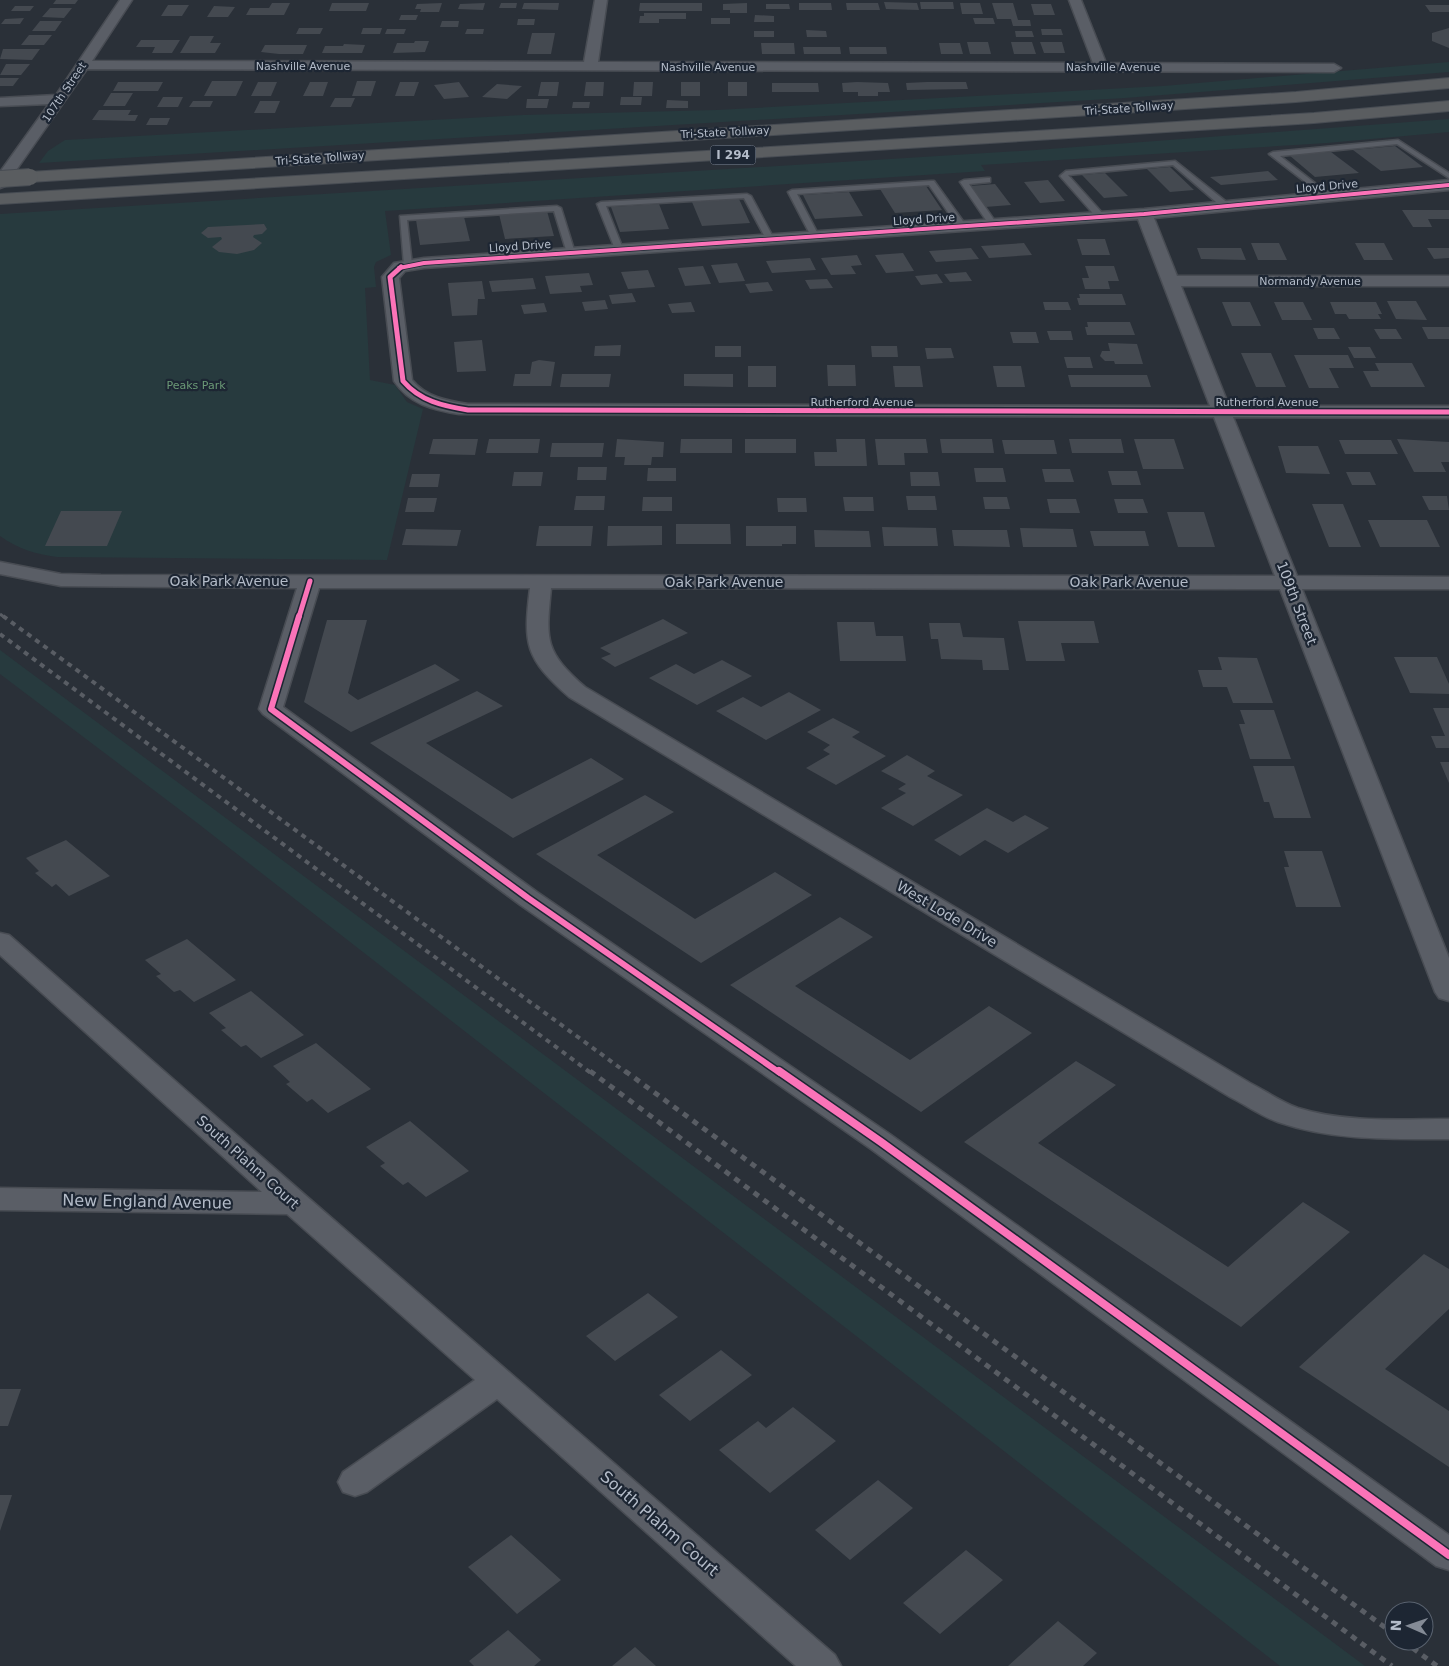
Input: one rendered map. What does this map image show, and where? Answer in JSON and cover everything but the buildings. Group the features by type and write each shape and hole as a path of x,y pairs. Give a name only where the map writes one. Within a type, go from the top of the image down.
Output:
{"highway":[{"name":"Tri-State Tollway","path":"0,179 1296,97 1449,83"},
{"name":"Tri-State Tollway","path":"8,198 1084,133 1314,118 1449,106"}],"street":[{"name":"107th Street","path":"0,183 60,99 126,0"},
{"path":"590,67 601,0"},
{"path":"1075,0 1101,67"},
{"name":"Nashville Avenue","path":"82,65 1334,68"},
{"path":"0,102 60,99"},
{"name":"Lloyd Drive","path":"404,266 1144,214 1449,185"},
{"name":"109th Street","path":"1144,214 1220,412 1289,582 1449,992"},
{"name":"Rutherford Avenue","path":"404,266 390,278 403,381 413,392 421,397 453,408 514,411 1449,412"},
{"name":"Normandy Avenue","path":"1170,281 1449,281"},
{"name":"Oak Park Avenue","path":"0,568 61,580 1449,583"},
{"path":"310,581 271,709 528,898 881,1142 1449,1555"},
{"name":"West Lode Drive","path":"542,581 536,633 539,651 552,671 577,692 1240,1090 1287,1114 1328,1124 1370,1129 1449,1130"},
{"name":"South Plahm Court","path":"0,940 294,1203 822,1666"},
{"name":"New England Avenue","path":"0,1199 294,1203"},
{"path":"355,1482 498,1381"}],"lane":[{"path":"1326,196 1273,154 1398,142 1449,176"},
{"path":"1101,217 1064,176 1066,173 1175,163 1226,206"},
{"path":"987,180 964,182 993,224"},
{"path":"815,236 792,192 931,183 962,226"},
{"path":"619,250 601,204 747,196 770,239"},
{"path":"404,266 403,218 557,208 571,253"}],"green space":[{"path":"1449,62 1449,72 1125,98 39,163 48,151 65,140 524,115 716,110 1163,86"},
{"name":"Peaks Park","path":"1449,119 1449,132 1327,143 981,165 985,171 385,211 391,255 376,262 374,267 376,287 365,288 370,380 395,385 407,402 423,409 387,560 57,557 27,550 0,536 0,214 1036,150"},
{"path":"0,650 1365,1666 1280,1666 196,822 0,674"}],"railway":[{"path":"0,614 4,617"},
{"path":"3,616 627,1073"},
{"path":"0,634 591,1073"},
{"path":"590,1071 1392,1666"},
{"path":"625,1071 1384,1627"},
{"path":"1417,1651 1437,1666"}],"cycle path":[{"path":"1449,185 1144,214 424,263 400,267 390,277 403,381 424,399 441,405 468,410 1449,412"},
{"path":"310,581 271,709 528,898 881,1142 1449,1555"}]}
